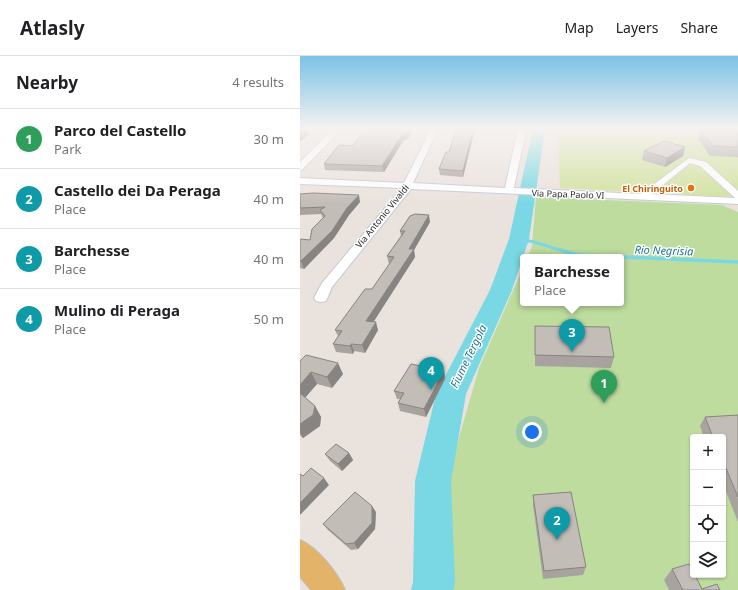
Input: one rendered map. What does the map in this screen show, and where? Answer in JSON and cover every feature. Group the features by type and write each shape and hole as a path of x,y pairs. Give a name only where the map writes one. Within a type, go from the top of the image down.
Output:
{"main road":[{"path":"300,554 330,590"}],"street":[{"path":"300,167 313,154"},
{"name":"Via Antonio Vivaldi","path":"322,298 326,286 407,187 423,154"},
{"path":"514,191 519,154"},
{"path":"646,197 646,194 689,160 703,164 738,196"},
{"name":"Via Papa Paolo VI","path":"300,181 738,201"}],"green space":[{"path":"559,154 738,154 738,197 560,188"},
{"path":"536,197 722,205 738,212 738,590 446,590 448,580 446,483 479,368 520,275 520,306 624,306 624,254 529,254 532,246"}],"building":[{"path":"332,154 390,154 382,166 324,164"},
{"path":"445,154 467,154 463,171 439,169"},
{"path":"654,154 674,154 667,158"},
{"path":"313,193 359,195 347,208 332,231 300,261 300,240 310,240 312,229 325,216 320,210 325,207 300,208 300,194"},
{"path":"415,214 429,215 409,249 414,249 366,321 376,322 362,345 351,344 350,346 333,344 342,331 335,330 365,289 372,289 394,257 387,256 405,231 400,231 410,216"},
{"path":"535,326 609,327 614,357 535,355"},
{"path":"306,355 338,363 327,377 311,372 300,385 300,361"},
{"path":"411,364 444,371 424,409 398,403 404,393 394,391"},
{"path":"300,393 315,406 313,415 300,424"},
{"path":"738,415 738,497 726,468 726,434 712,434 705,417"},
{"path":"336,444 349,453 338,464 325,454"},
{"path":"311,468 324,478 300,503 300,474 303,476"},
{"path":"355,492 372,506 372,523 354,543 346,544 323,524"},
{"path":"571,492 586,567 544,571 533,495"},
{"path":"689,564 690,578 696,578 702,589 717,584 720,590 683,590 672,569"}],"waterway":[{"name":"Fiume Tergola","path":"432,590 434,582 433,481 451,394 501,290 519,239 534,154"},
{"name":"Rio Negrisia","path":"519,239 567,252"},
{"name":"Rio Negrisia","path":"563,251 574,254"},
{"name":"Rio Negrisia","path":"624,257 738,262"}],"place":[{"name":"El Chiringuito","path":"691,188"},
{"name":"Barchesse","path":"572,352"},
{"name":"Mulino di Peraga","path":"431,390"},
{"name":"Parco del Castello","path":"604,403"},
{"name":"Castello dei Da Peraga","path":"557,540"}]}
